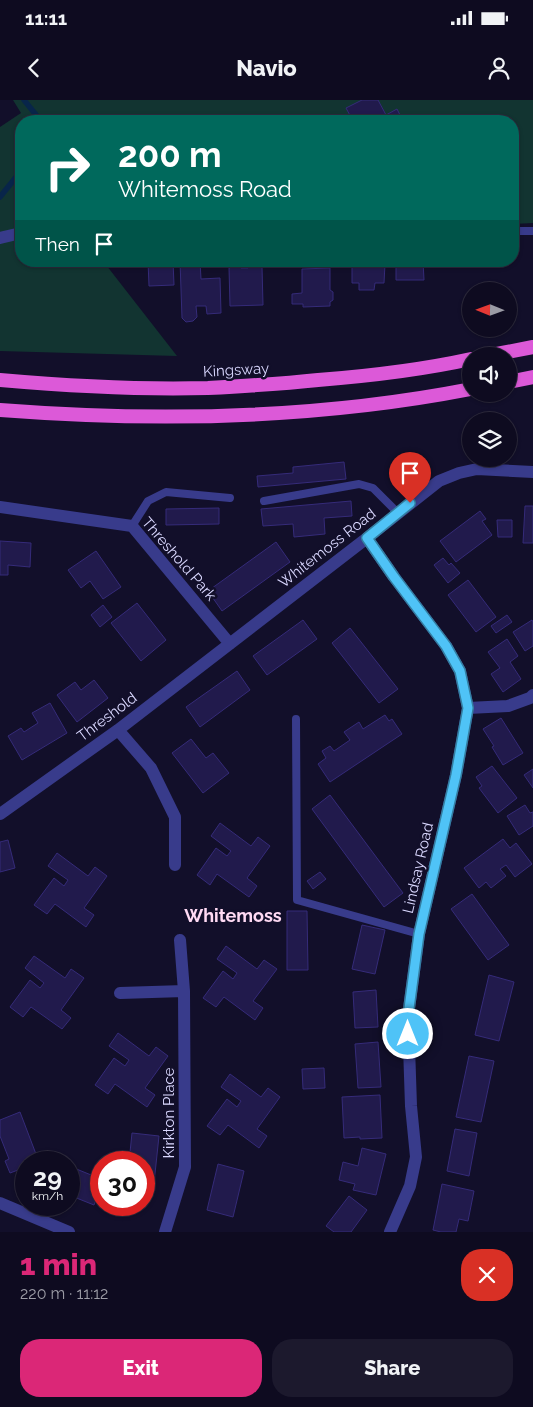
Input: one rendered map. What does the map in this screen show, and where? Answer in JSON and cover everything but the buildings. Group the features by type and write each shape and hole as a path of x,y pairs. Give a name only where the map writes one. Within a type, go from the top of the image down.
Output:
{"highway":[{"path":"517,350 533,347"},
{"name":"Kingsway","path":"0,380 91,387 208,388 349,378 462,361"},
{"path":"517,380 533,377"},
{"path":"0,410 111,416 240,415 368,405 462,391"}],"street":[{"path":"0,238 15,234"},
{"name":"Whitemoss Road","path":"230,644 439,481 478,469 533,472"},
{"name":"Threshold Park","path":"0,508 132,526 230,644"},
{"name":"Lindsay Road","path":"367,538 446,646 460,671 468,708 456,775 419,934 408,1016 411,1106 416,1157 410,1186 390,1232"},
{"name":"Threshold","path":"0,814 118,730 230,644"},
{"path":"468,708 508,706 532,699"},
{"path":"118,730 151,768 175,817 175,865"},
{"name":"Kirkton Place","path":"165,1232 185,1167 184,991 180,940"},
{"path":"120,993 184,991"},
{"path":"0,1203 69,1232"}],"lane":[{"path":"519,230 533,231"},
{"path":"264,501 359,484 373,488 398,513"},
{"path":"132,526 148,501 166,492 230,498"},
{"path":"296,719 297,900 419,934"}],"green space":[{"path":"13,100 533,100 533,223 519,224 519,115 18,115 21,113"},
{"path":"15,117 15,267 108,267 177,356 0,351 0,127"}],"waterway":[{"path":"24,100 36,115"},
{"path":"0,197 15,178"}],"district":[{"name":"Whitemoss","path":"233,915"}],"route":[{"path":"408,1034 408,1016 419,934 456,775 468,708 460,671 446,646 367,538 410,503"}]}
